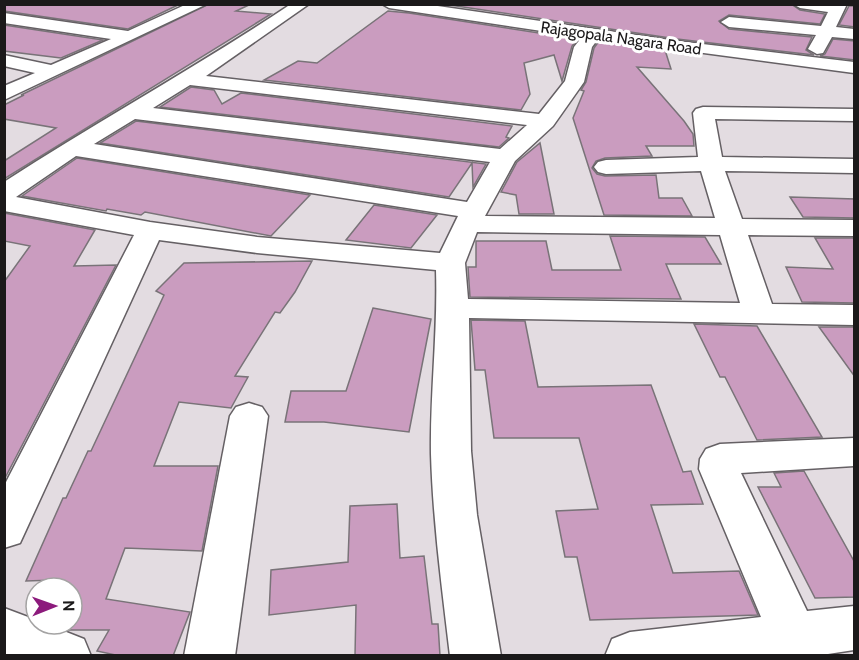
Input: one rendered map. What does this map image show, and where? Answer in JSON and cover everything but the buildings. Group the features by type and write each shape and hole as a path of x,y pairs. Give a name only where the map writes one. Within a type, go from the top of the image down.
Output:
{"street":[{"path":"4,94 200,4"},
{"path":"4,194 72,148 186,79 302,4"},
{"name":"Rajagopala Nagara Road","path":"389,4 469,18 846,66"},
{"path":"469,18 493,4"},
{"path":"800,4 834,17 855,34"},
{"path":"746,13 855,19"},
{"path":"729,22 834,17"},
{"path":"811,62 834,17"},
{"path":"4,18 128,36"},
{"path":"476,656 455,515 451,451 453,308 450,263 471,217 505,157 544,121 574,82 583,48 594,33"},
{"path":"57,48 90,53"},
{"path":"4,60 51,71"},
{"path":"846,66 855,81"},
{"path":"186,79 544,121"},
{"path":"132,112 505,157"},
{"path":"759,313 711,164 703,114 855,115"},
{"path":"72,148 471,217 730,227 855,228"},
{"path":"606,167 711,164 855,166"},
{"path":"4,203 150,230 257,245 450,263"},
{"path":"4,530 150,230"},
{"path":"453,308 855,315"},
{"path":"209,656 249,416"},
{"path":"794,636 719,469 720,459 855,452"},
{"path":"630,656 855,628"},
{"path":"4,630 66,656"}]}
